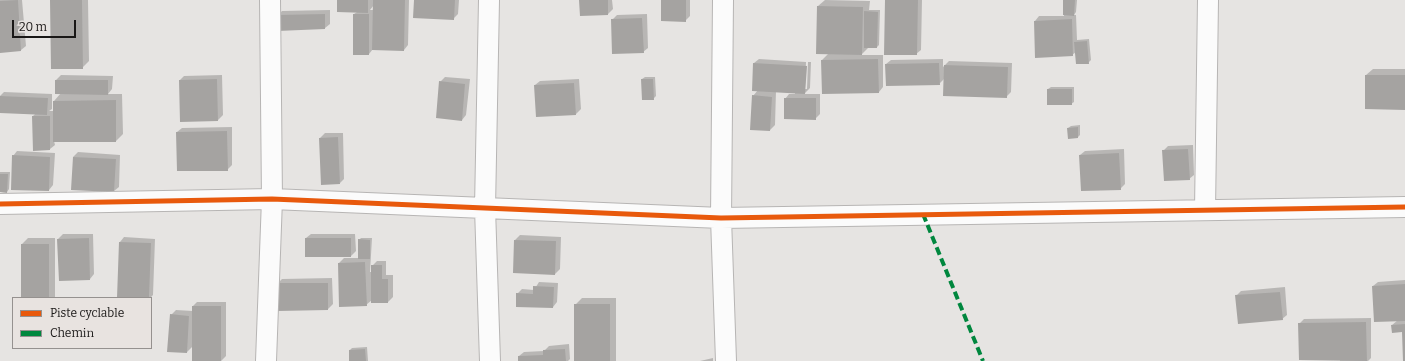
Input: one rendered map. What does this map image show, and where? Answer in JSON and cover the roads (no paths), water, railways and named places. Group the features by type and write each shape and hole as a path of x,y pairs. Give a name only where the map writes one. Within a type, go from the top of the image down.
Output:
{"street":[{"path":"266,361 272,199 270,0"},
{"path":"489,0 485,208 490,361"},
{"path":"723,0 721,218 726,361"},
{"path":"1205,210 1208,0"},
{"path":"0,204 272,199 721,218 1405,207"}]}
